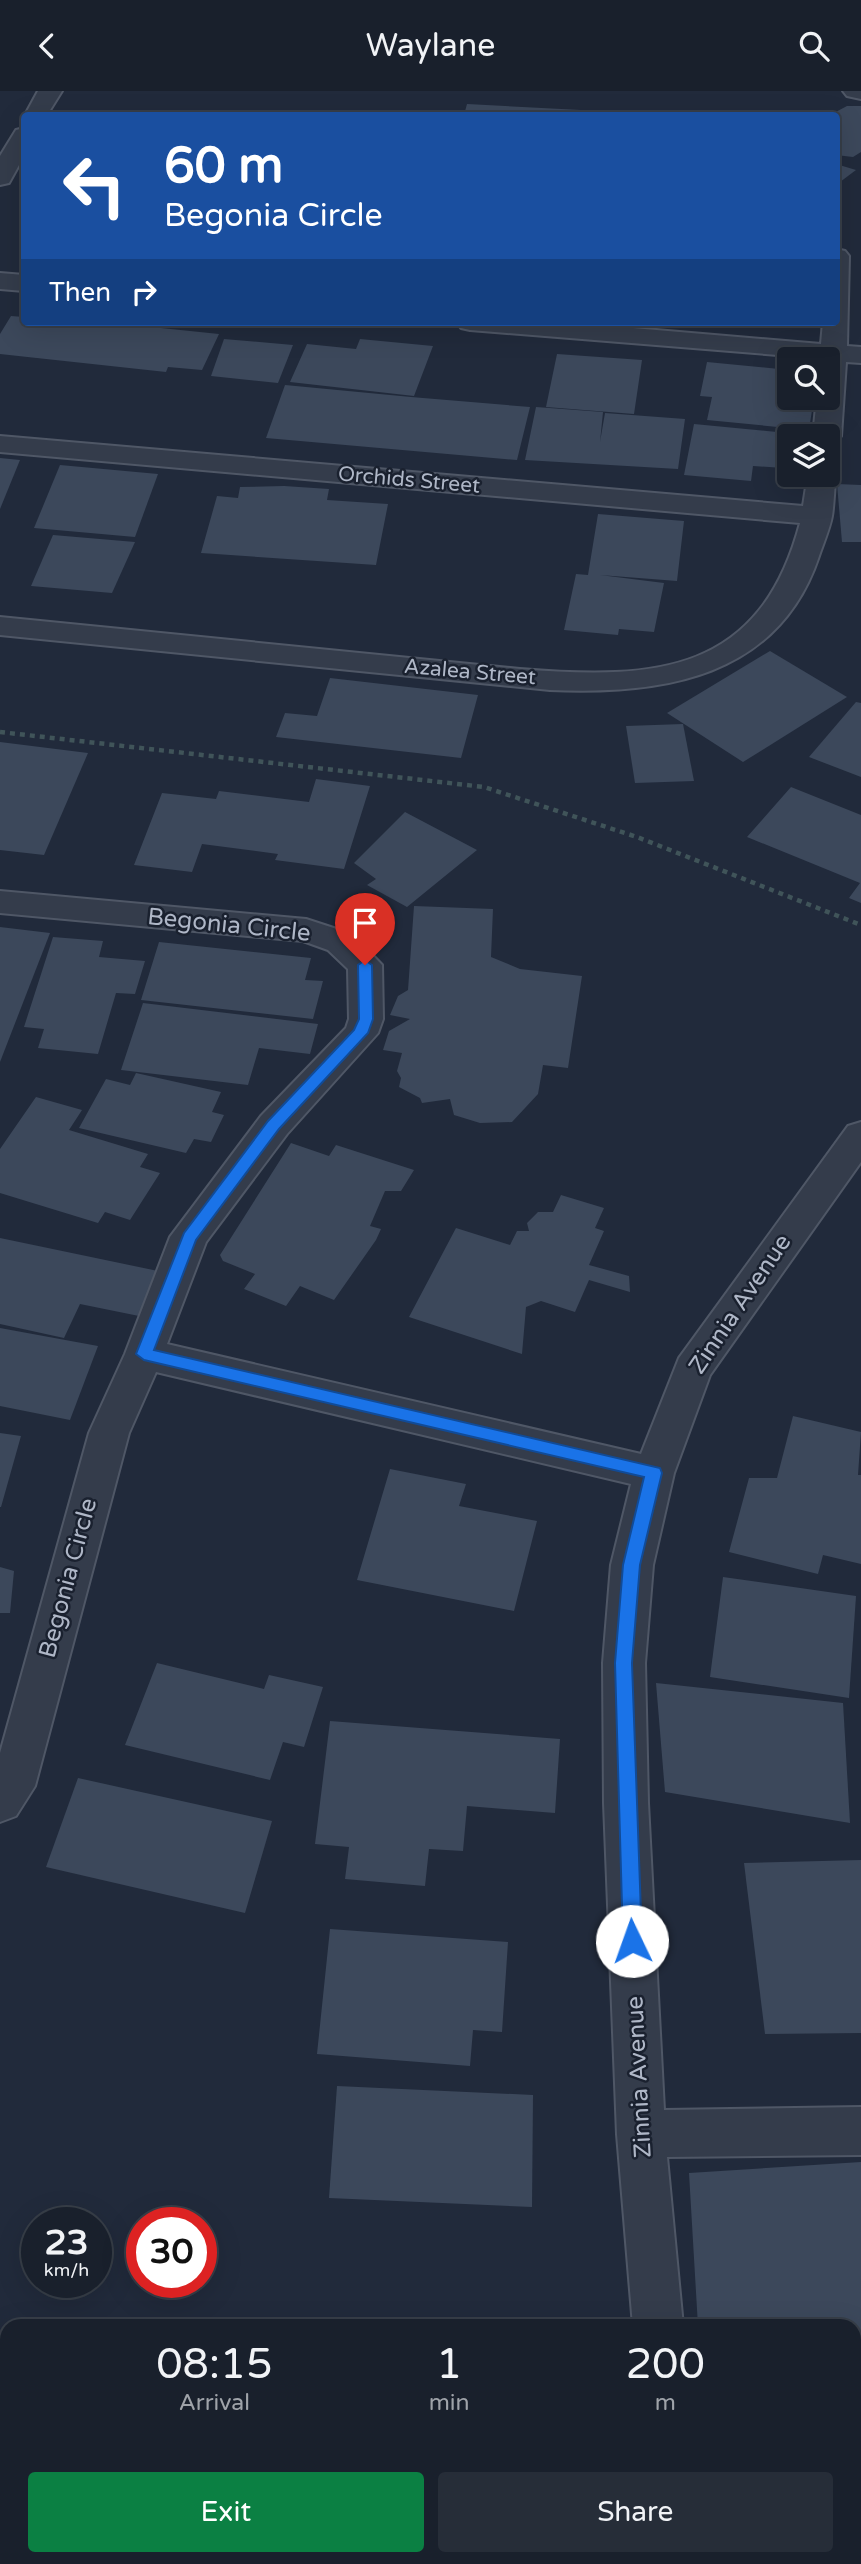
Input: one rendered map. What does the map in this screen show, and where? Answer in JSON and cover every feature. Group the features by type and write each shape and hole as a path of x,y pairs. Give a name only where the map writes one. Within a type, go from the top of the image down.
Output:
{"street":[{"path":"38,112 50,91"},
{"path":"856,91 861,92"},
{"path":"0,178 21,148"},
{"path":"0,281 21,283"},
{"path":"517,326 848,354"},
{"path":"830,424 848,354 838,326"},
{"name":"Orchids Street","path":"0,444 818,516"},
{"name":"Azalea Street","path":"0,626 496,675 595,682 638,680 711,660 746,642 771,619 787,592 811,539 818,516 821,487"},
{"name":"Begonia Circle","path":"0,902 306,930 340,942 365,965 366,1019 361,1033 274,1125 189,1237 144,1354 109,1433 13,1786 0,1802"},
{"name":"Zinnia Avenue","path":"657,2319 641,2134 626,1803 624,1663 632,1565 654,1473 693,1369 861,1135"},
{"path":"144,1354 654,1473"},
{"path":"641,2134 861,2131"}],"path":[{"path":"0,733 484,786 637,837 861,925"}],"building":[{"path":"467,104 581,110 581,112 465,112"},
{"path":"847,106 861,106 861,152 853,157 840,155 840,112 836,112"},
{"path":"840,165 856,170 840,182"},
{"path":"11,316 21,317 21,326 142,326 219,334 202,370 168,367 166,372 0,354 0,334"},
{"path":"224,339 293,345 278,383 211,376"},
{"path":"360,339 433,346 414,396 290,382 307,344 356,349"},
{"path":"557,354 642,360 634,414 546,407"},
{"path":"707,362 777,369 777,410 812,410 810,424 777,424 777,427 707,420 712,397 700,396"},
{"path":"285,385 530,407 517,460 266,438"},
{"path":"536,407 603,412 600,442 605,413 685,419 678,469 525,460"},
{"path":"694,424 777,432 777,468 753,466 751,481 684,475"},
{"path":"0,458 20,460 0,509"},
{"path":"60,465 158,474 135,537 34,528"},
{"path":"840,484 861,485 861,542 842,542 837,487"},
{"path":"240,487 329,489 327,500 388,504 376,565 201,553 217,496 238,498"},
{"path":"598,514 684,521 677,581 600,575 664,583 654,632 619,629 618,635 564,630 576,574 588,575"},
{"path":"53,535 135,542 112,593 31,586"},
{"path":"770,651 847,697 743,762 667,713"},
{"path":"330,678 478,695 461,758 276,737 285,713 317,716"},
{"path":"856,702 861,703 861,777 809,757"},
{"path":"683,724 694,781 635,783 626,726"},
{"path":"0,742 88,753 44,855 0,850"},
{"path":"316,779 370,786 344,869 275,860 278,854 202,844 192,872 134,865 162,793 216,799 219,791 309,802"},
{"path":"791,787 861,815 861,903 849,898 860,883 747,837"},
{"path":"405,812 477,850 407,907 367,885 376,879 354,863"},
{"path":"414,906 493,909 491,957 520,969 582,976 568,1068 543,1065 538,1094 512,1122 480,1123 454,1115 450,1099 422,1103 420,1098 399,1087 401,1078 397,1071 402,1053 383,1050 389,1031 410,1019 390,1015 398,996 408,990"},
{"path":"0,927 50,933 0,1062"},
{"path":"53,937 103,941 99,957 145,961 135,994 116,993 98,1054 38,1048 44,1029 24,1027"},
{"path":"159,942 311,958 305,980 323,981 313,1019 141,1000"},
{"path":"143,1003 318,1024 310,1054 259,1048 248,1085 121,1070"},
{"path":"136,1073 221,1092 212,1112 224,1115 211,1142 194,1139 186,1153 79,1128 106,1079 130,1085"},
{"path":"36,1097 82,1110 69,1130 148,1154 140,1167 160,1173 130,1220 105,1212 98,1223 0,1193 0,1149"},
{"path":"291,1143 329,1156 336,1145 414,1170 401,1191 385,1191 370,1226 381,1229 376,1240 334,1300 300,1286 286,1306 244,1289 255,1274 223,1261 220,1255"},
{"path":"561,1195 604,1208 595,1228 604,1231 589,1265 629,1276 630,1292 589,1280 575,1312 541,1301 526,1307 522,1354 409,1317 456,1228 510,1245 517,1231 529,1231 527,1223 538,1212 553,1212"},
{"path":"0,1238 158,1271 139,1316 80,1304 64,1338 0,1324"},
{"path":"0,1328 98,1346 70,1420 0,1406"},
{"path":"793,1416 861,1432 858,1475 861,1475 861,1564 823,1555 818,1574 729,1552 749,1478 777,1478"},
{"path":"0,1433 21,1436 1,1507 0,1507"},
{"path":"390,1469 466,1484 459,1506 537,1521 514,1611 357,1580"},
{"path":"0,1567 14,1571 10,1613 0,1613"},
{"path":"723,1577 856,1596 849,1698 710,1677"},
{"path":"157,1663 264,1689 269,1675 323,1687 304,1747 283,1742 270,1780 125,1745"},
{"path":"656,1683 843,1703 850,1823 665,1792"},
{"path":"330,1721 560,1739 555,1813 467,1806 463,1851 429,1849 425,1886 345,1879 349,1847 315,1844"},
{"path":"78,1778 272,1821 245,1913 46,1867"},
{"path":"861,1860 861,2033 765,2034 744,1863"},
{"path":"330,1929 508,1942 502,2032 473,2030 470,2066 317,2054"},
{"path":"337,2086 533,2095 532,2207 329,2198"},
{"path":"861,2162 861,2319 698,2319 689,2173"}],"route":[{"path":"365,965 366,1019 361,1033 274,1125 189,1237 144,1354 654,1473 632,1565 624,1663 632,1941"}]}
